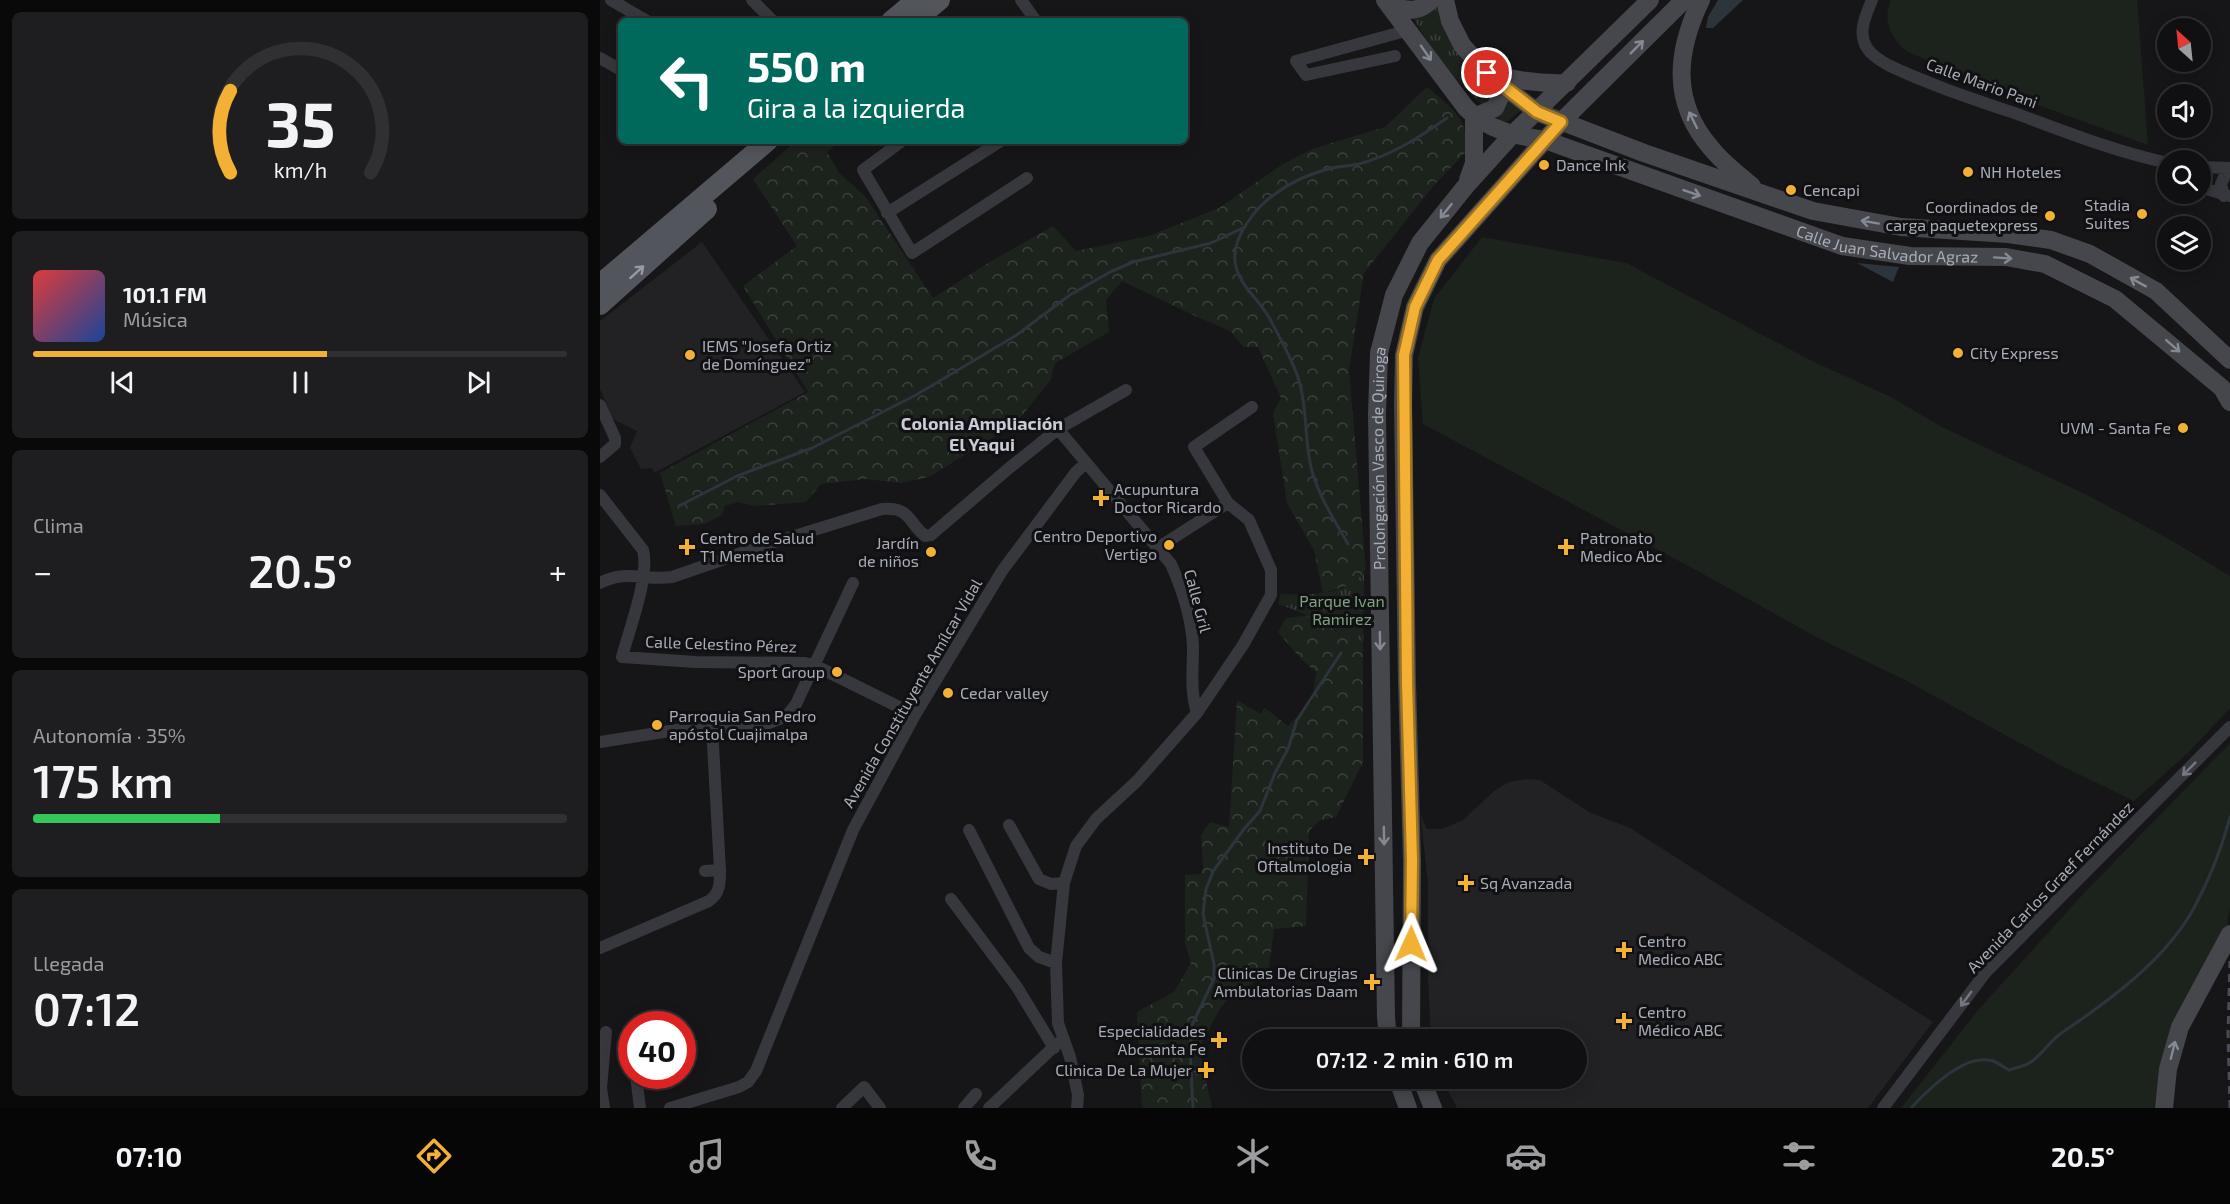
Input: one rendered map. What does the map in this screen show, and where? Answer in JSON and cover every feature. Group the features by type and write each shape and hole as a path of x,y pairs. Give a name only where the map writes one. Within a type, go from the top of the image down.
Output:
{"main road":[{"path":"895,18 916,0"},
{"path":"919,18 940,0"},
{"path":"600,305 675,239 744,173 758,145"},
{"path":"601,266 758,145"},
{"path":"600,284 758,145"}],"street":[{"path":"611,0 642,18"},
{"path":"752,0 770,18"},
{"path":"1021,0 1034,18"},
{"path":"1388,3 1408,11 1423,9 1431,0"},
{"name":"Calle Juan Salvador Agraz","path":"1445,0 1450,21 1462,45 1487,73 1537,112 1761,194 1814,211 1900,228 2008,234 2051,240 2090,254 2156,291 2230,360"},
{"name":"Prolongación Vasco de Quiroga","path":"1387,1029 1379,608 1378,353 1394,295 1420,243 1465,187 1512,135 1650,0"},
{"name":"Prolongación Vasco de Quiroga","path":"1411,1029 1412,860 1407,682 1404,355 1415,307 1438,260 1561,122 1684,0"},
{"path":"1701,0 1688,30 1684,47 1681,82 1684,101 1695,125 1710,148 1761,194"},
{"name":"Calle Mario Pani","path":"1872,0 1863,21 1862,33 1866,47 1886,64 1980,101 2138,156 2157,160"},
{"path":"1388,3 1474,117 1473,162 1465,187"},
{"path":"1395,56 1306,75 1296,61 1409,30"},
{"path":"600,58 618,68"},
{"path":"1487,73 1517,81 1567,83"},
{"path":"1474,117 1495,108 1502,93 1502,85"},
{"name":"Calle Juan Salvador Agraz","path":"1474,117 1512,135 1545,140 1842,246 1910,256 2006,257 2045,264 2115,299 2227,393"},
{"path":"1592,157 1600,136"},
{"path":"898,144 862,170 912,253 1027,178"},
{"path":"887,213 996,144"},
{"name":"Calle Mario Pani","path":"2138,156 2157,166"},
{"path":"2211,167 2229,168 2221,184 2227,196"},
{"path":"2211,191 2227,196"},
{"path":"1812,235 1805,220 1808,213 1814,211"},
{"path":"2154,330 2155,314 2162,310 2181,315"},
{"path":"601,583 618,575 659,579 672,577 882,509 896,508 909,516 925,537 931,535 1058,429 1126,390"},
{"path":"600,405 615,438 615,444 600,457"},
{"path":"989,1108 1058,1043 1056,963 1064,884 1076,846 1096,819 1137,781 1197,713 1243,645 1271,595 1271,570 1261,543 1249,520 1228,503 1194,447 1252,407"},
{"name":"Calle Gril","path":"1058,429 1171,564 1191,627 1192,688 1197,713"},
{"name":"Avenida Constituyente Amílcar Vidal","path":"670,1108 739,1087 748,1082 756,1071 853,830 915,715 1002,571 1076,472 1086,463"},
{"path":"600,495 643,550 644,576"},
{"path":"1158,548 1228,503"},
{"name":"Calle Celestino Pérez","path":"644,576 622,657 695,662 805,663 814,665 915,715"},
{"path":"600,742 676,730 764,724 790,712 796,704 853,583"},
{"path":"1379,608 1407,607"},
{"path":"600,948 709,902 716,896 720,887 720,870 712,727"},
{"name":"Avenida Carlos Graef Fernández","path":"1883,1108 1986,972 2230,727"},
{"path":"1009,825 1039,879 1051,884 1064,884"},
{"path":"969,830 1029,948 1039,957 1056,963"},
{"path":"705,872 720,870"},
{"path":"951,899 1070,1057 1078,1095 1077,1108"},
{"path":"2164,1108 2168,1069 2180,1027 2230,934"},
{"path":"604,1108 601,1088 606,1032"},
{"path":"842,1108 864,1087 880,1108"},
{"path":"638,1089 640,1108"},
{"path":"1401,1089 1408,1108"},
{"path":"1425,1089 1433,1108"},
{"path":"964,1108 976,1094"}],"shaded area":[{"path":"1718,0 1743,0 1713,28 1706,28 1708,17"},
{"name":"IEMS \"Josefa Ortiz de Domínguez\"","path":"702,242 805,392 654,473 652,468 641,469 630,448 637,431 613,419 600,389 600,321"},
{"path":"1857,263 1899,267 1893,282"},
{"name":"Centro Medico ABC","path":"1527,779 1540,780 1589,812 1630,828 1933,1022 1868,1108 1457,1108 1447,1089 1587,1089 1587,1029 1430,1029 1428,883 1420,813 1427,829 1442,829 1463,820 1494,791 1509,782"}],"green space":[{"path":"1891,0 2137,0 2148,145 2005,93 1908,52 1897,41 1890,29 1887,15"},
{"path":"1439,4 1524,108 1505,123 1453,75 1412,16"},
{"path":"1427,87 1450,107 1461,121 1467,139 1467,151 1435,184 1364,273 1349,370 1366,569 1357,583 1323,593 1314,550 1287,503 1273,413 1281,398 1258,347 1244,347 1230,331 1122,281 1106,300 1109,332 1055,363 1050,381 1015,424 929,477 901,483 866,479 821,484 806,502 755,506 738,502 725,506 722,515 704,524 676,526 660,473 808,392 743,286 797,246 753,179 793,144 836,144 827,152 839,173 865,196 933,298 1053,226 1076,251 1149,236 1219,208 1283,164 1315,148 1385,127"},
{"path":"1482,237 1626,263 1812,361 1891,397 1942,427 2087,495 2169,539 2230,576 2230,708 2189,752 2134,801 2060,765 1905,680 1818,638 1423,424 1418,358 1434,299"},
{"name":"Parque Ivan Ramirez","path":"1364,572 1363,654 1335,629 1278,604 1281,594 1315,594 1337,590 1357,580"},
{"path":"1311,615 1351,641 1363,654 1363,762 1336,817 1319,821 1309,831 1306,926 1274,929 1268,975 1231,994 1218,1012 1199,1048 1212,1108 1142,1108 1137,1012 1174,992 1191,963 1185,943 1185,875 1201,874 1203,867 1201,835 1210,822 1229,827 1237,700 1261,714 1265,708 1288,726 1312,702 1316,672 1301,659 1278,632 1286,618"},
{"path":"2230,743 2230,908 2227,925 2204,969 2160,1068 2154,1108 1901,1108 1979,1009 2085,892"}],"waterway":[{"path":"1348,544 1315,481 1308,449 1304,403 1296,373 1266,312 1240,278 1235,262 1237,243 1247,223 1260,207 1288,185 1325,170 1359,164 1383,156 1416,139 1447,118"},
{"path":"679,506 737,476 812,448 916,395 1015,336 1070,295 1110,272 1133,262 1211,243 1245,227"},
{"path":"1193,1108 1190,1049 1192,1025 1214,979 1214,964 1203,914 1206,889 1214,870 1260,811 1275,773 1288,749 1297,720 1341,653"},
{"path":"1911,1108 1948,1074 1971,1062 1993,1061 2009,1070 2029,1063 2060,1034 2098,1008 2135,978 2169,944 2195,906 2215,862 2230,817"}],"railway":[{"path":"2230,961 2228,1033 2230,1108"}],"place":[{"name":"Dance Ink","path":"1544,165"},
{"name":"NH Hoteles","path":"1968,172"},
{"name":"Cencapi","path":"1791,190"},
{"name":"Stadia Suites","path":"2142,214"},
{"name":"Coordinados de carga paquetexpress","path":"2050,216"},
{"name":"City Express","path":"1958,353"},
{"name":"IEMS \"Josefa Ortiz de Domínguez\"","path":"690,355"},
{"name":"UVM - Santa Fe","path":"2183,428"},
{"name":"Acupuntura Doctor Ricardo","path":"1101,498"},
{"name":"Centro Deportivo Vertigo","path":"1169,545"},
{"name":"Centro de Salud T1 Memetla","path":"687,547"},
{"name":"Patronato Medico Abc","path":"1566,547"},
{"name":"Jardín de niños","path":"931,552"},
{"name":"Sport Group","path":"837,672"},
{"name":"Cedar valley","path":"948,693"},
{"name":"Parroquia San Pedro apóstol Cuajimalpa","path":"657,725"},
{"name":"Instituto De Oftalmologia","path":"1366,857"},
{"name":"Sq Avanzada","path":"1466,883"},
{"name":"Centro Medico ABC","path":"1624,950"},
{"name":"Clinicas De Cirugias Ambulatorias Daam","path":"1372,982"},
{"name":"Centro Médico ABC","path":"1624,1021"},
{"name":"Especialidades Abcsanta Fe","path":"1219,1040"},
{"name":"Clinica De La Mujer","path":"1206,1070"}],"district":[{"name":"Colonia Ampliación El Yaqui","path":"982,434"}],"route":[{"path":"1411,944 1412,860 1407,682 1404,355 1415,307 1438,260 1561,122 1537,112 1487,73"}]}
